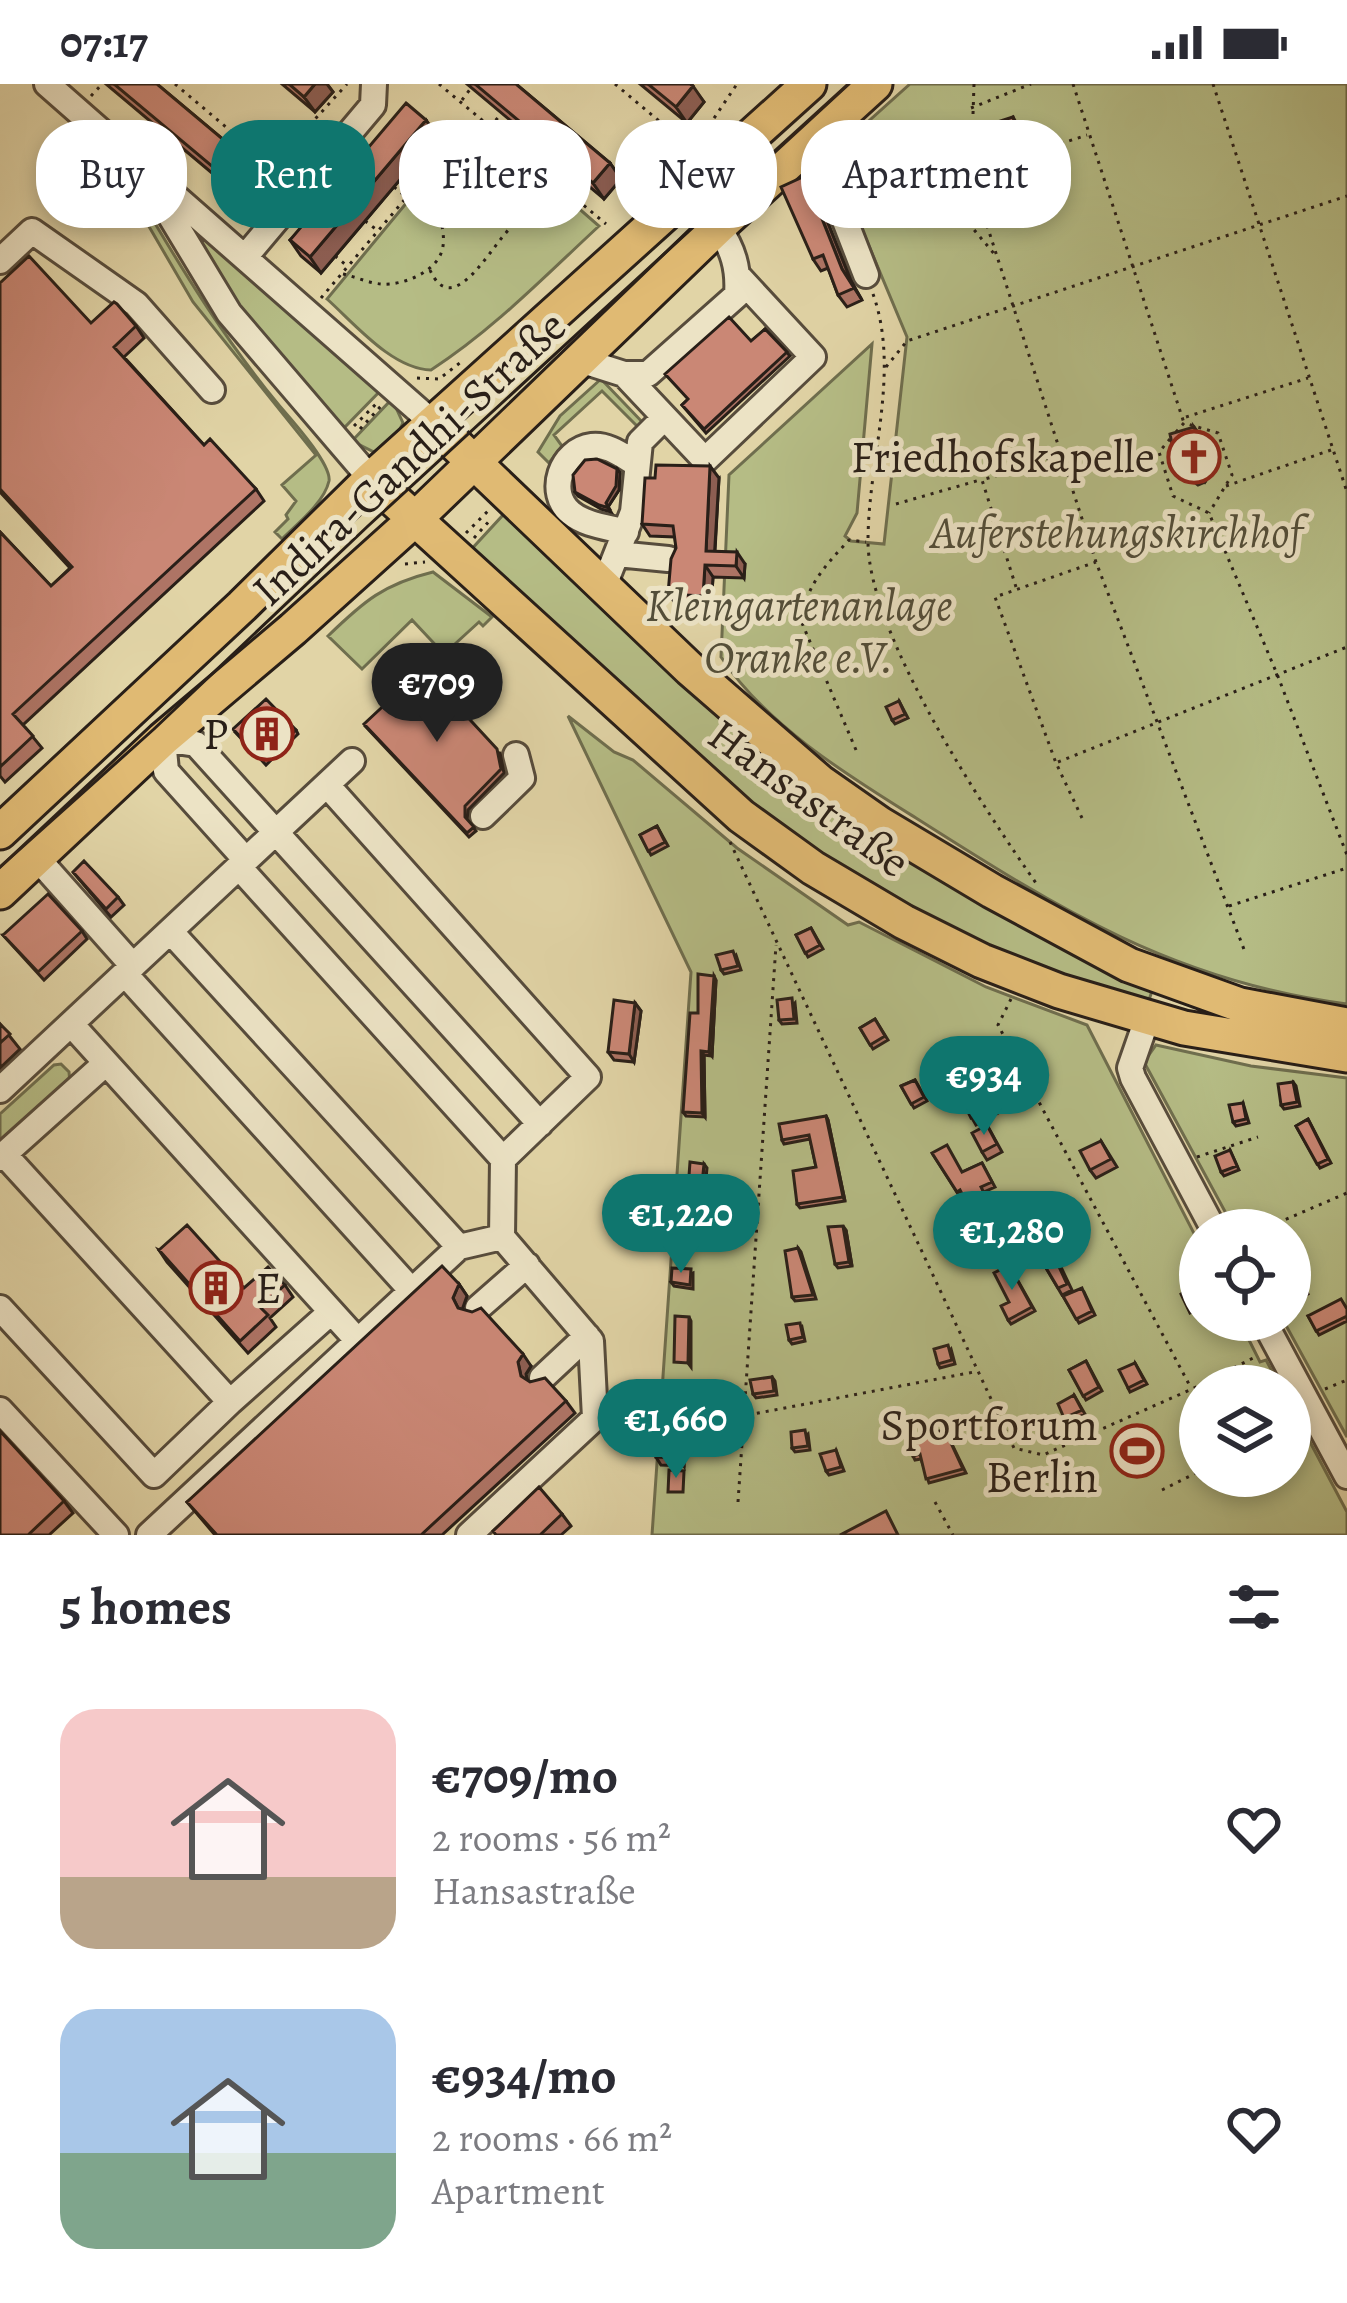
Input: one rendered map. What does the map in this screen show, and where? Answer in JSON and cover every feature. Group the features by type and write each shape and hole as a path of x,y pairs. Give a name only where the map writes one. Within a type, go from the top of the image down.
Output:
{"main road":[{"name":"Indira-Gandhi-Straße","path":"0,832 370,479 809,84"},
{"name":"Indira-Gandhi-Straße","path":"834,120 875,84"},
{"name":"Indira-Gandhi-Straße","path":"777,172 801,150"},
{"name":"Indira-Gandhi-Straße","path":"0,892 163,739 414,520 717,228"},
{"name":"Hansastraße","path":"433,423 603,588 820,782 880,824 1129,964 1195,992 1347,1025"},
{"name":"Hansastraße","path":"370,479 741,816 813,868 904,922 982,961 1147,1019 1347,1055"},
{"path":"134,708 163,739"}],"street":[{"path":"47,84 88,120"},
{"path":"245,257 373,105 374,84"},
{"path":"187,207 433,423"},
{"path":"178,228 229,313 370,479"},
{"path":"580,360 624,374 648,374 737,295 733,249 719,228"},
{"path":"847,228 866,275"},
{"path":"0,261 32,231 136,304 212,390"},
{"path":"624,374 705,460 813,357 739,277"},
{"path":"603,588 637,492 640,442 664,418"},
{"path":"637,464 609,448 585,447 560,472 556,486 562,505 621,543 668,559"},
{"path":"470,1535 596,1418 591,1341 502,1237 503,1159 242,864 166,771 163,739 196,743 540,1124"},
{"path":"483,816 522,778 516,755"},
{"path":"0,1090 352,760"},
{"path":"327,784 588,1077 503,1159"},
{"path":"37,858 129,970 412,1291"},
{"path":"170,931 459,1247"},
{"path":"1147,1019 1130,1068 1203,1209"},
{"path":"71,1024 358,1341"},
{"path":"106,1063 2,1156 230,1402"},
{"path":"149,1535 459,1247 502,1237"},
{"path":"478,1308 526,1265"},
{"path":"0,1308 154,1475 331,1312"},
{"path":"542,1378 587,1336"},
{"path":"1266,1341 1267,1351 1347,1476"},
{"path":"0,1410 116,1535"}],"path":[{"path":"86,102 102,84"},
{"path":"176,84 218,120"},
{"path":"315,120 347,84"},
{"path":"440,84 482,120"},
{"path":"615,84 657,120"},
{"path":"713,120 737,84"},
{"path":"971,120 974,84"},
{"path":"971,109 1030,84"},
{"path":"1073,84 1183,421"},
{"path":"1213,84 1347,492"},
{"path":"460,102 471,88"},
{"path":"631,97 638,88"},
{"path":"181,105 189,96"},
{"path":"496,120 502,113"},
{"path":"665,120 668,115"},
{"path":"1071,140 1089,134"},
{"path":"394,187 399,192"},
{"path":"883,371 907,341 1347,196"},
{"path":"320,300 399,206"},
{"path":"591,211 606,224"},
{"path":"374,228 378,231"},
{"path":"342,274 383,284 405,281 429,268 443,247 441,228"},
{"path":"429,268 444,286 457,286 470,278 509,228"},
{"path":"973,228 998,257"},
{"path":"988,228 1096,562 1245,952"},
{"path":"335,256 348,266"},
{"path":"866,275 883,322 869,559 890,632 909,669 996,828 1037,885"},
{"path":"415,377 433,381 452,370"},
{"path":"1310,378 1183,421 1159,452 1172,496 1209,513 1347,855"},
{"path":"349,436 388,395"},
{"path":"1183,421 1218,433 1232,475 1209,513"},
{"path":"1225,486 1332,450"},
{"path":"896,504 1062,456"},
{"path":"982,480 1017,589"},
{"path":"459,540 491,507"},
{"path":"465,548 499,511"},
{"path":"856,750 802,622 803,602 822,569 849,540 868,542"},
{"path":"1082,818 1056,763 995,597 1096,562"},
{"path":"405,564 433,563"},
{"path":"1056,763 1347,647"},
{"path":"729,841 1014,1448 1042,1454 1179,1395"},
{"path":"1228,906 1347,868"},
{"path":"738,1502 776,943"},
{"path":"1011,998 998,1024 1179,1365"},
{"path":"1192,1159 1258,1137"},
{"path":"1310,1209 1347,1193"},
{"path":"1239,1365 1267,1351"},
{"path":"744,1416 976,1372"},
{"path":"1318,1392 1347,1380"},
{"path":"1162,1490 1179,1482"},
{"path":"935,1502 953,1535"}],"green space":[{"name":"Auferstehungskirchhof","path":"910,84 1347,84 1347,1004 1227,978 1121,937 1070,911 836,766 761,705 721,657 729,475 872,344 857,513 845,536 851,541 884,544 907,337 861,228 1071,228 1071,120 870,120"},
{"path":"399,212 399,228 591,228 591,219 599,226 476,338 431,370 402,362 327,299"},
{"path":"194,227 383,388 342,430 246,321 191,230"},
{"path":"150,228 158,228 223,331 309,441 328,473 322,497 282,539 275,532 296,501 282,485 316,455 193,302"},
{"path":"601,379 647,427 642,431 602,391 554,435 562,446 549,463 538,452 560,416"},
{"path":"392,399 403,423 396,437 374,452 352,441"},
{"path":"504,514 659,659 1154,985 1146,1009 1096,994 901,911 743,802 468,553"},
{"path":"433,572 492,617 483,626 479,622 444,654 412,620 362,669 328,636 376,595"},
{"path":"568,716 614,752 633,760 737,848 848,925 859,922 986,987 1087,1025 1182,1209 1179,1341 1250,1341 1260,1362 1266,1360 1269,1365 1179,1365 1179,1497 1311,1497 1311,1444 1347,1512 1347,1535 652,1535 691,972"},
{"path":"1156,1045 1251,1066 1347,1078 1347,1437 1294,1341 1311,1341 1311,1209 1224,1209 1144,1062"},
{"path":"61,1064 69,1072 70,1084 0,1148 0,1114 54,1065"}],"building":[{"path":"114,84 157,84 211,129 211,165 187,145 187,120 157,120"},
{"path":"289,84 315,84 304,97"},
{"path":"475,84 516,84 559,120 518,120"},
{"path":"648,84 690,84 693,86 676,107"},
{"path":"406,103 426,120 399,120 399,152 375,180 375,140"},
{"path":"591,147 610,163 591,181"},
{"path":"801,178 801,228 826,228 854,288 838,295 823,255 813,259 781,187"},
{"path":"300,228 335,228 310,257 290,240"},
{"path":"29,256 91,323 117,304 136,326 114,347 204,445 210,439 256,489 13,714 33,736 0,767 0,532 51,586 72,567 0,489 0,283"},
{"path":"729,317 751,341 765,329 787,352 704,429 682,405 688,399 665,374"},
{"path":"1194,427 1207,461 1200,474 1192,477 1176,464 1170,434"},
{"path":"597,459 617,469 616,486 606,503 609,508 575,492 573,475 585,460"},
{"path":"656,465 710,466 706,551 737,552 736,566 705,565 703,596 668,594 676,548 673,526 642,524 645,478 655,478"},
{"path":"423,669 497,749 501,769 465,806 465,817 474,827 467,833 364,724"},
{"name":"P","path":"266,699 296,730 263,761 233,729"},
{"path":"899,701 905,714 892,720 886,707"},
{"path":"657,826 665,842 648,851 640,835"},
{"path":"84,861 118,897 106,909 73,872"},
{"path":"48,894 82,931 38,972 3,935"},
{"path":"811,928 820,945 805,953 796,935"},
{"path":"733,951 738,966 721,970 716,955"},
{"path":"698,974 714,976 709,1052 701,1051 702,1113 683,1112 690,1013 698,1013"},
{"path":"792,998 794,1019 779,1020 777,1000"},
{"path":"614,1000 635,1003 629,1054 608,1052"},
{"path":"875,1019 885,1036 870,1045 860,1028"},
{"path":"0,1024 10,1034 0,1043"},
{"path":"975,1066 997,1104 971,1118 964,1104 977,1097 964,1072"},
{"path":"915,1080 924,1097 911,1104 901,1086"},
{"path":"1293,1082 1297,1102 1281,1105 1278,1084"},
{"path":"1243,1103 1246,1119 1233,1122 1229,1105"},
{"path":"826,1116 843,1197 797,1204 793,1171 816,1167 809,1135 782,1140 779,1124"},
{"path":"1308,1119 1328,1159 1317,1164 1296,1126"},
{"path":"987,1125 997,1144 982,1152 972,1133"},
{"path":"1101,1141 1111,1159 1090,1170 1080,1151"},
{"path":"947,1145 962,1172 982,1163 992,1182 981,1187 997,1219 1007,1213 1014,1226 987,1242 960,1190 932,1153"},
{"path":"1230,1150 1237,1166 1221,1172 1215,1156"},
{"path":"690,1162 704,1164 700,1205 687,1204"},
{"name":"E","path":"187,1225 244,1288 268,1267 285,1285 260,1307 268,1315 240,1341 159,1250"},
{"path":"843,1226 849,1262 835,1264 828,1227"},
{"path":"1054,1232 1064,1252 1054,1256 1067,1284 1058,1288 1033,1246"},
{"path":"798,1248 813,1295 792,1297 785,1251"},
{"path":"1009,1265 1032,1307 1008,1320 1001,1306 1009,1302 994,1273"},
{"path":"442,1266 459,1284 453,1298 458,1308 472,1312 481,1308 523,1354 518,1362 521,1376 530,1382 545,1378 566,1401 421,1535 217,1535 187,1502"},
{"path":"672,1268 691,1269 690,1285 671,1282"},
{"path":"1082,1288 1092,1311 1076,1319 1063,1296"},
{"path":"1341,1299 1347,1309 1347,1316 1316,1331 1311,1314"},
{"path":"675,1316 689,1317 688,1363 674,1362"},
{"path":"800,1323 803,1337 789,1340 786,1325"},
{"path":"948,1345 952,1360 938,1364 934,1349"},
{"path":"1086,1361 1099,1387 1083,1396 1069,1370"},
{"path":"1135,1363 1144,1380 1128,1388 1119,1370"},
{"path":"772,1377 774,1391 753,1394 750,1380"},
{"path":"662,1385 681,1387 679,1408 673,1408 672,1436 678,1437 679,1458 656,1457"},
{"path":"1074,1395 1082,1410 1064,1418 1058,1404"},
{"path":"805,1430 808,1446 792,1448 791,1432"},
{"path":"945,1430 963,1469 926,1479 920,1454 913,1456 909,1437"},
{"path":"0,1431 64,1501 28,1535 0,1535"},
{"path":"836,1450 841,1467 826,1471 820,1454"},
{"path":"669,1470 684,1471 683,1492 668,1492"},
{"path":"539,1487 562,1514 540,1535 496,1535 493,1531"},
{"path":"886,1511 898,1535 840,1535"}],"tram line":[{"path":"0,867 849,84"}],"place":[{"name":"Friedhofskapelle","path":"1194,457"},
{"name":"P","path":"267,734"},
{"name":"E","path":"216,1288"},
{"name":"Sportforum Berlin","path":"1137,1451"}],"park label":[{"name":"Kleingartenanlage Oranke e.V.","path":"799,631"}]}
